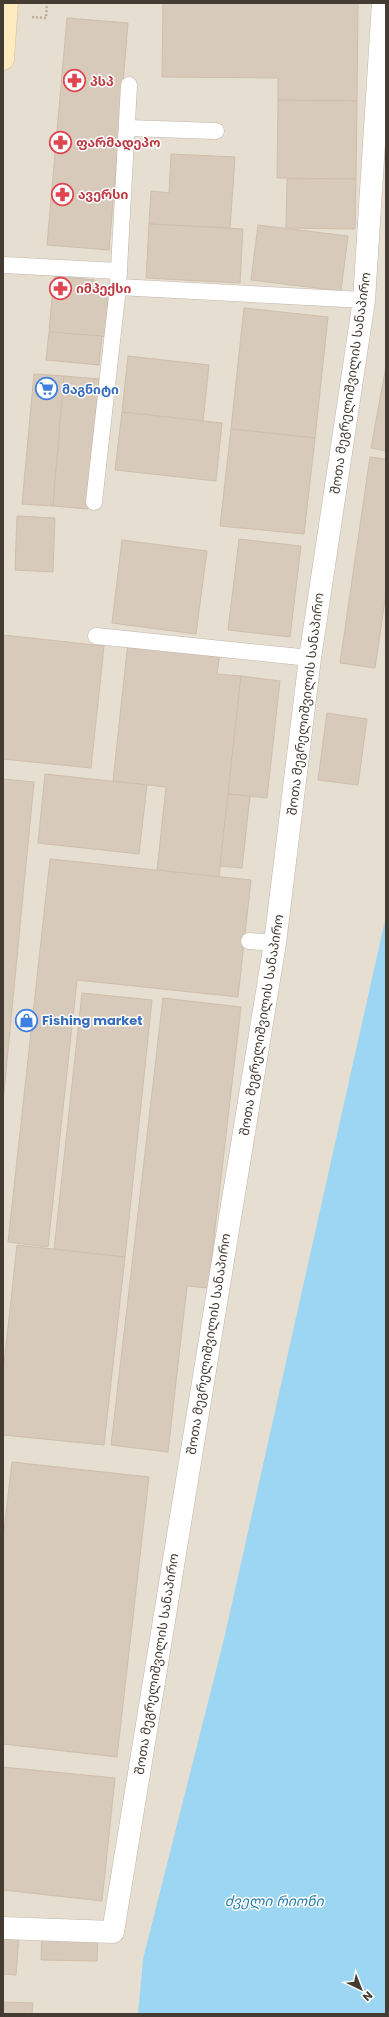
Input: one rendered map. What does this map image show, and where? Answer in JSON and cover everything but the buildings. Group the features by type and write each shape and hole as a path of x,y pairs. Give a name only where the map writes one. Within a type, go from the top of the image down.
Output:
{"main road":[{"path":"3,59 7,3"}],"street":[{"name":"შოთა მეგრელიშვილის სანაპირო","path":"3,1928 113,1932 275,943 310,658 364,300 383,3"}],"lane":[{"path":"94,502 119,279 129,85"},
{"path":"127,128 216,131"},
{"path":"3,265 119,279 364,300"},
{"path":"96,636 310,658"},
{"path":"249,941 275,943"}],"shaded area":[{"path":"3,3 386,3 386,2014 3,2014"}],"water":[{"name":"ძველი რიონი","path":"386,916 386,2014 138,2014 143,1959 224,1639"}],"place":[{"name":"პსპ","path":"74,81"},
{"name":"ფარმადეპო","path":"60,142"},
{"name":"ავერსი","path":"62,194"},
{"name":"იმპექსი","path":"61,288"},
{"name":"მაგნიტი","path":"46,389"},
{"name":"Fishing market","path":"27,1020"}]}
